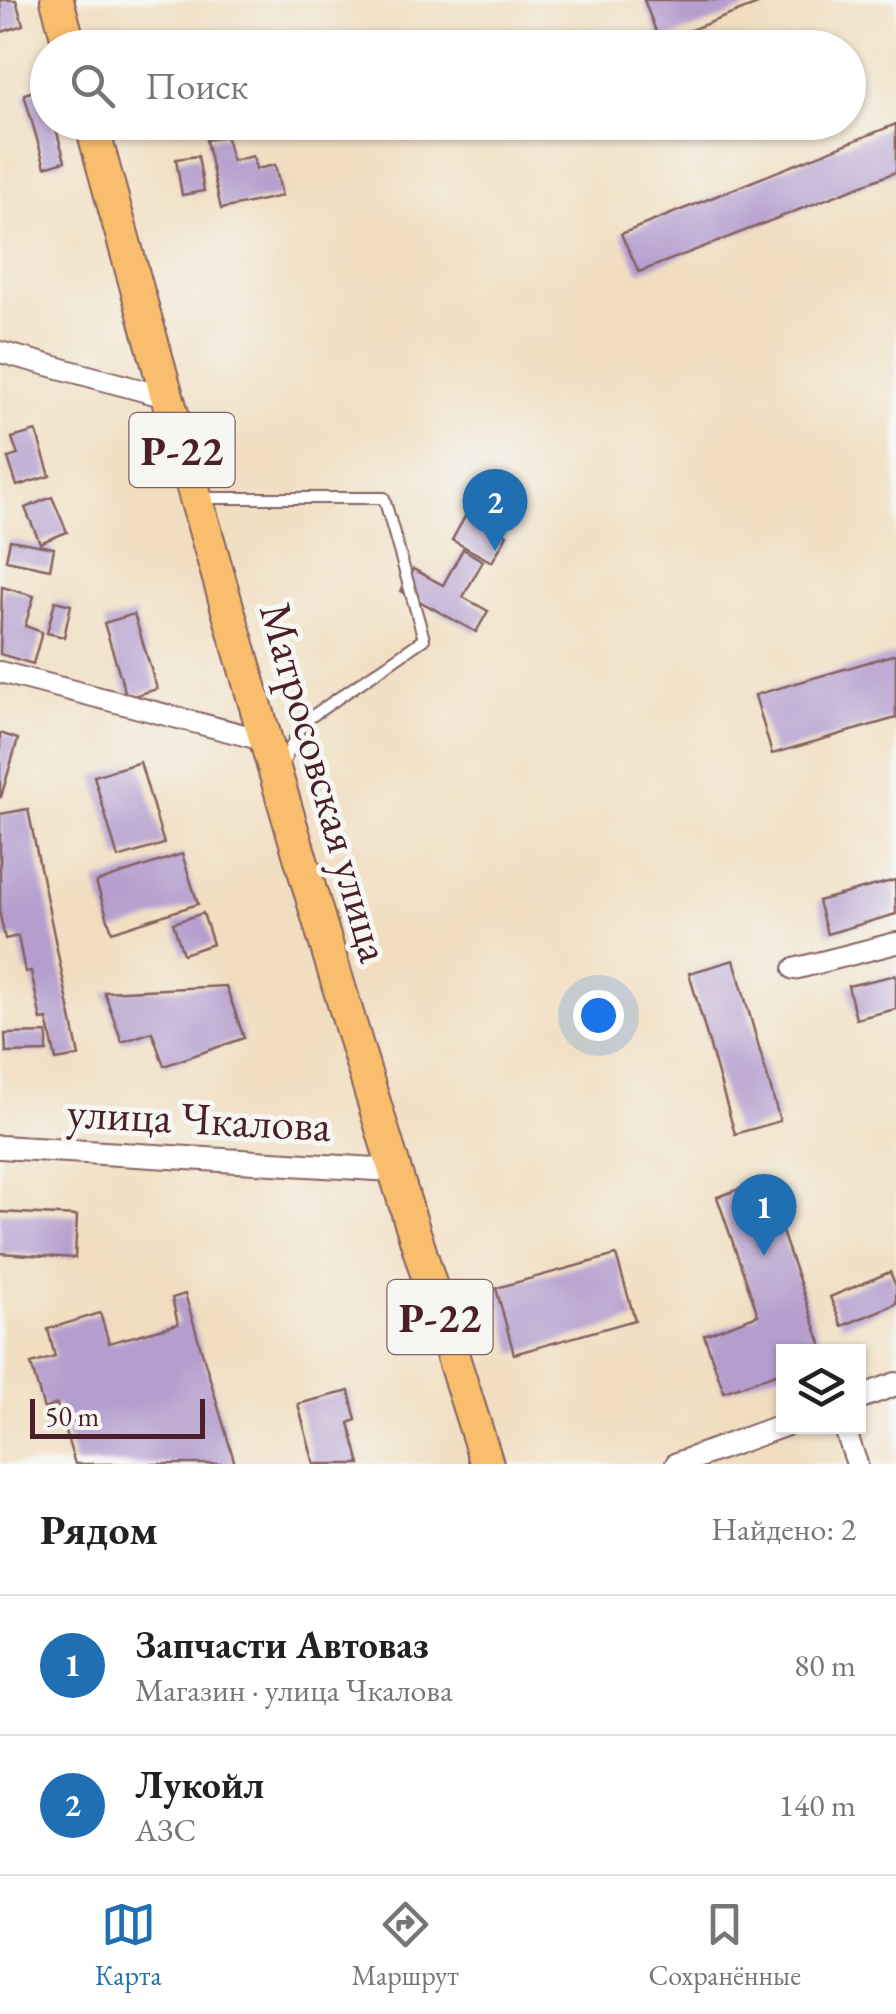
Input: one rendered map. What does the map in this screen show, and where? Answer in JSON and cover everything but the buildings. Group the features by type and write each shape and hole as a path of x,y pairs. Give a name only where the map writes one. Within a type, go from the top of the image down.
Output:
{"highway":[{"path":"57,0 65,30"},
{"name":"Матросовская улица","path":"96,140 166,397 393,1170 487,1464"}],"street":[{"path":"0,352 166,397"},
{"path":"0,672 267,741"},
{"path":"794,969 896,944"},
{"name":"улица Чкалова","path":"0,1147 393,1170"},
{"path":"866,1395 896,1384"},
{"path":"677,1464 776,1428"},
{"path":"847,1434 857,1464"}],"lane":[{"path":"196,498 384,498 424,639 302,723 277,776"}],"place":[{"name":"Лукойл","path":"495,551"},
{"name":"Запчасти Автоваз","path":"764,1256"}]}
